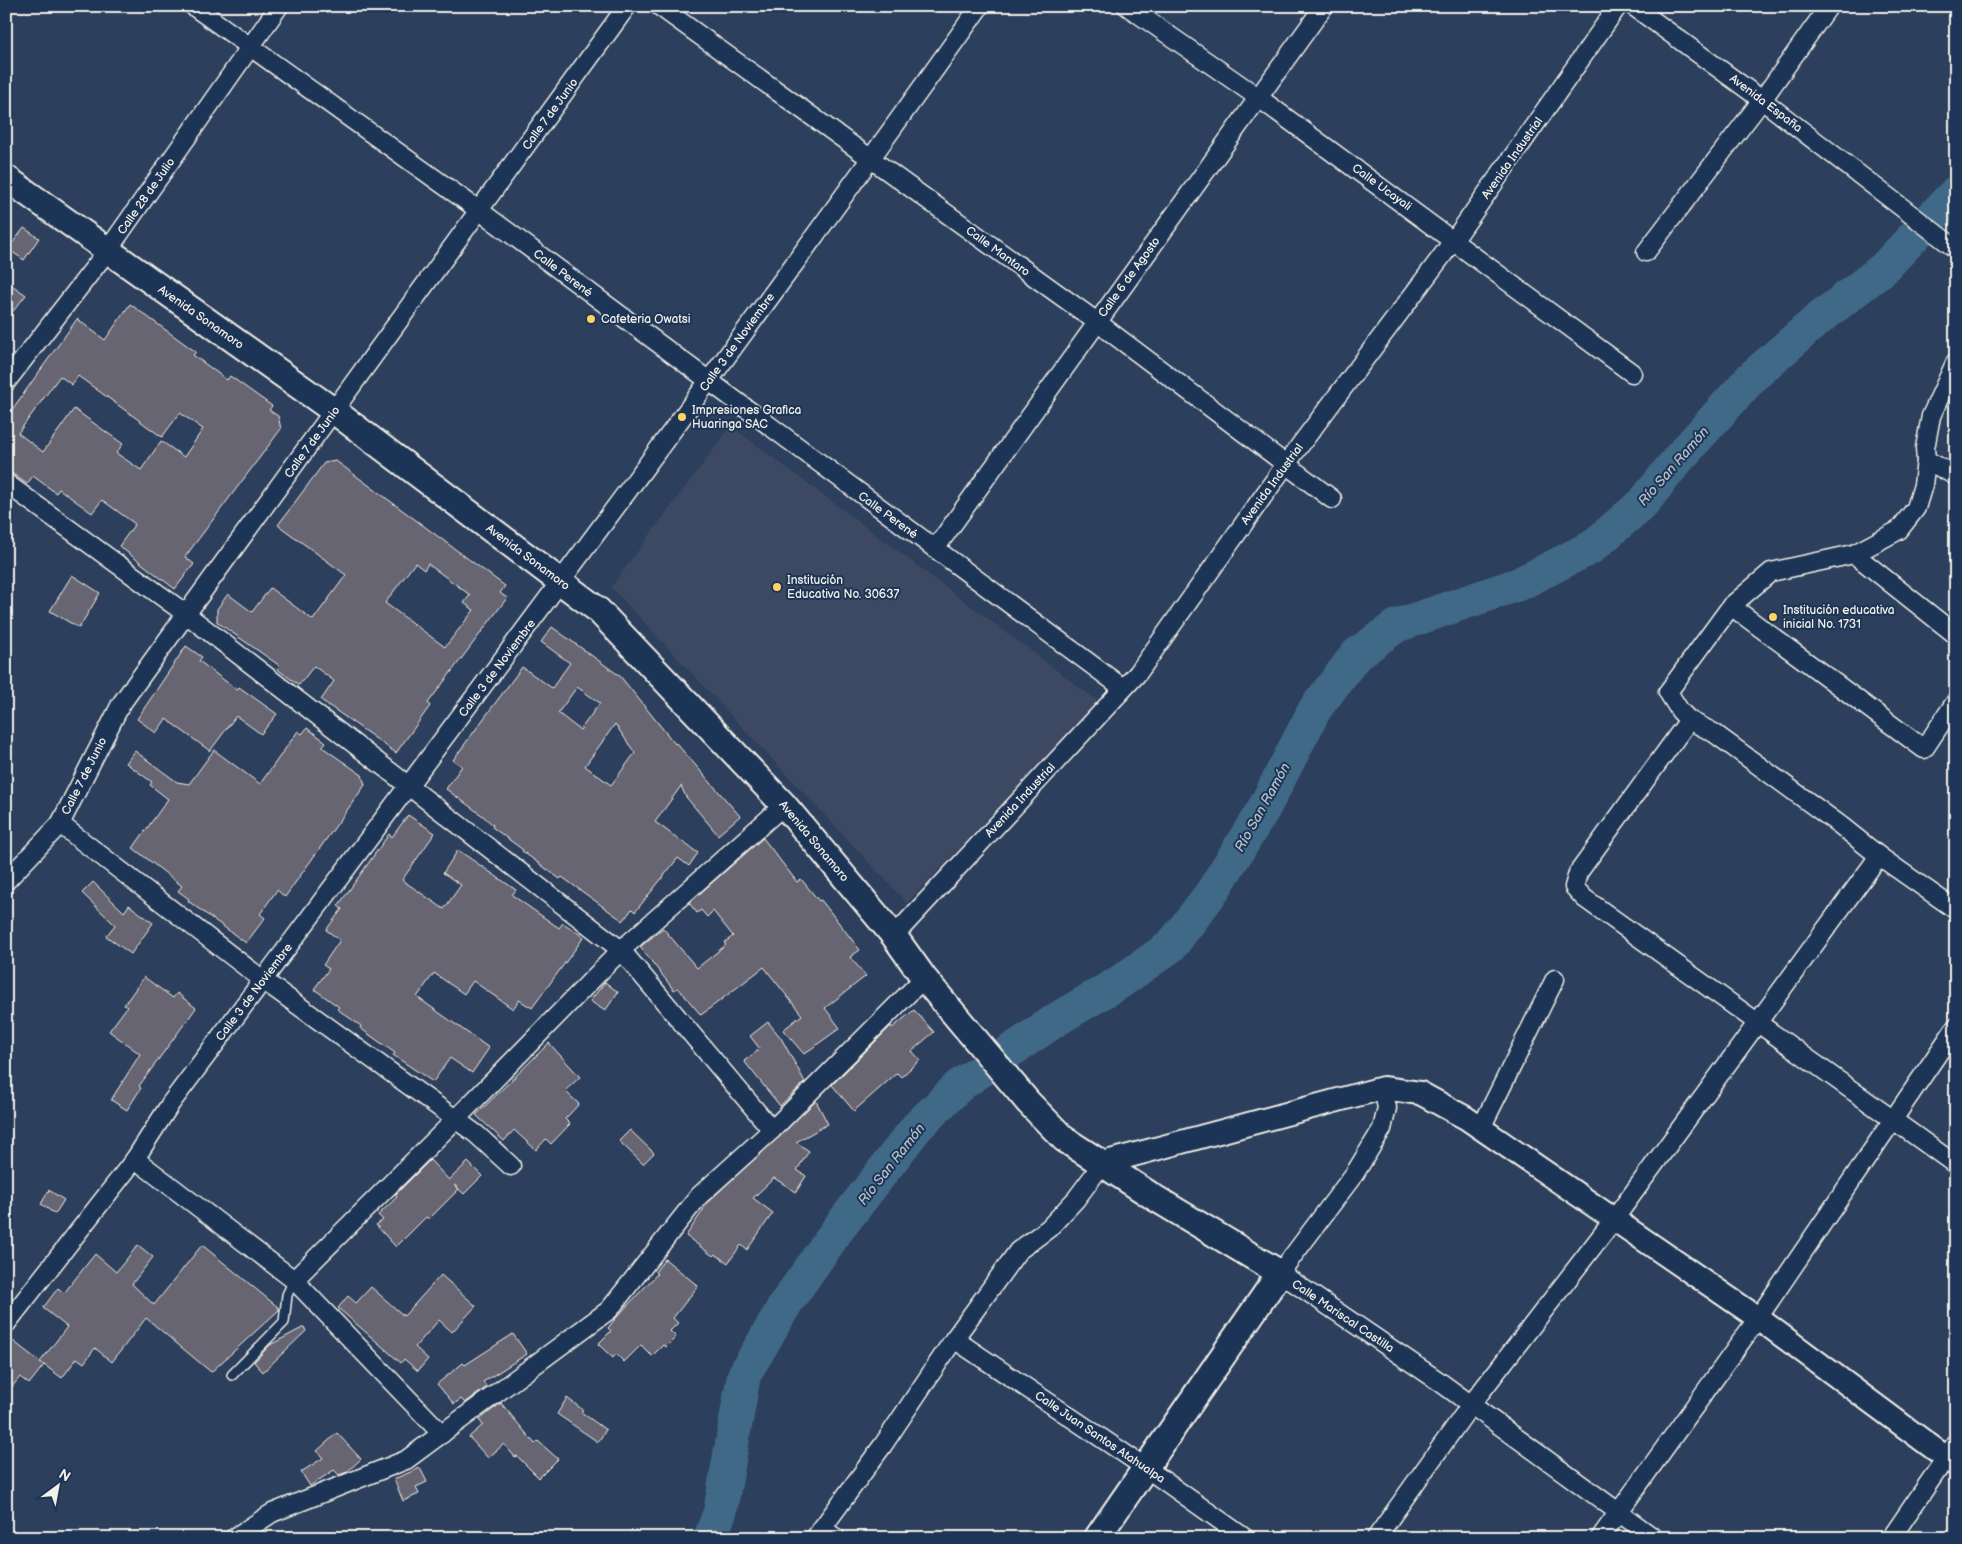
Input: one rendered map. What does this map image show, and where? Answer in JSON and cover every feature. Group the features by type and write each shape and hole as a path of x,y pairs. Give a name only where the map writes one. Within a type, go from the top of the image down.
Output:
{"main road":[{"name":"Avenida Sonamoro","path":"6,178 334,411 598,610 784,805 894,936 924,978 1028,1102"},
{"name":"Calle Mariscal Castilla","path":"1028,1102 1064,1139 1155,1198 1280,1273"},
{"path":"1097,1538 1280,1273"}],"street":[{"name":"Calle Perené","path":"193,6 480,211 1123,688"},
{"name":"Calle 28 de Julio","path":"6,382 108,250 280,6"},
{"name":"Calle 7 de Junio","path":"6,881 60,824 121,704 627,6"},
{"name":"Calle Mantaro","path":"660,6 1097,322 1332,500"},
{"name":"Calle 3 de Noviembre","path":"6,1324 135,1159 171,1102 561,582 871,160 980,6"},
{"name":"Calle Ucayali","path":"1128,6 1259,98 1632,373"},
{"name":"Calle 6 de Agosto","path":"935,549 1324,6"},
{"name":"Avenida Industrial","path":"894,936 1138,673 1286,464 1454,240 1618,6"},
{"name":"Avenida España","path":"1633,6 1762,100 1956,249"},
{"path":"1646,252 1762,100 1829,6"},
{"path":"1956,360 1931,416 1924,448 1926,460 1923,485 1916,508 1899,530 1854,554 1771,572 1731,606 1668,692 1680,711 1689,720 1714,733 1840,825 1879,856 1956,910"},
{"path":"1926,460 1956,476"},
{"path":"6,482 186,614 621,950 772,1130"},
{"path":"1854,554 1956,635"},
{"path":"1731,606 1924,749 1956,701"},
{"path":"1689,720 1578,873 1574,887 1584,898 1956,1165"},
{"path":"294,1280 454,1121 621,950 784,805"},
{"path":"60,824 263,980 454,1121 476,1134 511,1166"},
{"path":"1376,1538 1470,1406 1615,1218 1879,856"},
{"path":"234,1538 272,1513 406,1460 609,1310 699,1196 772,1130 924,978"},
{"path":"1481,1128 1555,979"},
{"path":"1600,1538 1758,1318 1956,1027"},
{"path":"1280,1273 1355,1173 1382,1129 1387,1108 1383,1088"},
{"path":"825,1534 954,1339 1018,1251 1049,1228 1076,1199 1103,1163 1383,1088 1420,1093 1481,1128 1615,1218 1952,1455 1890,1538"},
{"path":"135,1159 294,1280 442,1434"},
{"name":"Calle Mariscal Castilla","path":"1280,1273 1440,1382 1470,1406 1654,1538"},
{"name":"Calle Juan Santos Atahualpa","path":"954,1339 1146,1468 1245,1538"}],"lane":[{"path":"232,1375 284,1322 287,1295 294,1280"}],"shaded area":[{"path":"731,426 1099,702 907,903 611,587"}],"building":[{"path":"24,228 39,238 24,260 8,249"},
{"path":"6,281 26,295 6,320"},
{"path":"130,304 196,352 193,355 227,380 230,376 272,406 269,410 278,416 281,429 185,557 194,564 175,589 119,546 135,524 102,500 92,513 59,489 56,493 33,476 27,484 6,469 6,418 77,319 105,340","holes":["60,376 72,385 78,376 162,437 180,413 203,429 184,457 161,441 141,470 116,453 123,444 74,409 43,452 18,433"]},
{"path":"336,461 505,586 500,593 507,598 428,703 430,706 396,753 321,700 334,681 314,666 299,685 277,669 280,666 217,622 217,609 228,594 252,612 270,588 313,620 346,575 278,525 324,463","holes":["415,563 424,570 428,564 470,595 464,603 474,610 445,647 385,603"]},
{"path":"72,575 100,593 79,628 50,611"},
{"path":"552,627 620,676 675,744 740,816 718,835 686,797 681,786 655,822 698,853 689,866 678,858 635,912 632,909 623,921 522,851 492,827 493,825 483,816 446,789 462,766 453,760 522,667 552,688 570,663 541,642","holes":["577,687 600,703 580,730 558,713","615,724 635,753 611,785 585,766"]},
{"path":"186,646 202,657 199,661 237,690 239,687 277,714 261,734 236,716 210,751 166,719 156,733 137,719"},
{"path":"307,728 326,742 322,747 362,775 365,785 285,897 277,890 260,914 265,918 246,943 188,901 189,899 178,891 182,886 133,848 168,799 150,785 152,782 126,763 135,751 177,782 189,784 214,750 260,784 298,731 302,734"},
{"path":"408,815 435,833 402,880 444,909 461,885 443,873 458,850 516,890 512,895 559,928 563,923 584,937 532,1008 519,1000 513,1009 473,981 464,994 434,973 417,997 489,1048 472,1073 450,1058 433,1082 393,1055 395,1053 360,1028 361,1026 337,1009 339,1007 314,989 329,969 323,965 340,940 326,930 342,909 338,906 389,834 392,837"},
{"path":"763,838 797,882 801,879 819,901 821,900 860,950 850,957 866,976 825,1008 840,1028 804,1054 783,1030 802,1015 764,967 701,1015 678,988 674,990 640,947 663,928 697,968 726,945 724,943 733,936 713,911 707,917 701,910 697,913 689,903"},
{"path":"93,882 124,912 129,905 153,923 131,954 106,936 115,925 82,893"},
{"path":"144,977 173,998 177,993 196,1008 139,1086 141,1088 127,1110 111,1100 140,1054 109,1031 127,1007 124,1005"},
{"path":"605,982 618,992 605,1011 590,1001"},
{"path":"914,1010 934,1032 912,1051 920,1060 901,1077 897,1073 854,1111 832,1085 891,1026 892,1028"},
{"path":"768,1022 781,1038 805,1082 780,1106 744,1061 760,1049 750,1036"},
{"path":"549,1043 580,1077 565,1091 579,1104 565,1119 570,1124 551,1144 546,1139 536,1150 514,1130 504,1141 476,1115"},
{"path":"816,1101 828,1124 796,1142 809,1151 797,1170 806,1176 796,1192 774,1178 753,1198 773,1213 747,1250 741,1245 728,1263 715,1254 713,1256 686,1236 709,1201"},
{"path":"630,1130 654,1153 643,1164 619,1141"},
{"path":"430,1160 449,1180 468,1162 482,1176 464,1194 459,1189 429,1219 426,1217 396,1247 376,1225 383,1220 378,1215"},
{"path":"49,1190 64,1200 55,1214 41,1204"},
{"path":"138,1245 153,1257 132,1284 154,1305 202,1245 279,1308 279,1310 211,1372 146,1318 112,1362 95,1348 84,1363 77,1358 62,1378 40,1362 67,1327 43,1308 58,1288 64,1293 95,1254 116,1272"},
{"path":"665,1259 698,1286 673,1318 678,1323 670,1331 676,1337 666,1347 663,1345 652,1356 641,1345 624,1362 616,1354 613,1358 598,1344 611,1331 608,1328 615,1319 657,1274 655,1272"},
{"path":"441,1275 476,1306 452,1332 439,1320 415,1347 428,1359 418,1371 404,1359 401,1363 338,1308 348,1296 356,1303 371,1287 404,1316"},
{"path":"304,1327 306,1331 263,1372 254,1362 270,1345"},
{"path":"513,1334 527,1354 483,1382 487,1387 465,1403 461,1399 454,1404 437,1384 463,1363 465,1365"},
{"path":"13,1341 44,1365 29,1384 20,1377 6,1394 6,1350"},
{"path":"567,1398 583,1410 581,1412 606,1430 598,1442 557,1414"},
{"path":"501,1403 535,1444 538,1441 558,1459 539,1478 517,1456 515,1457 504,1444 488,1458 469,1437 483,1425 479,1420"},
{"path":"337,1433 361,1459 347,1472 339,1475 334,1470 310,1486 301,1472 323,1458 317,1451"},
{"path":"420,1468 427,1482 416,1487 419,1494 403,1501 394,1479"}],"waterway":[{"name":"Río San Ramón","path":"710,1538 720,1512 744,1375 786,1303 838,1229 917,1127 960,1085 1059,1018 1120,982 1171,946 1212,892 1263,810 1315,709 1356,655 1396,626 1519,584 1592,547 1643,503 1679,458 1752,377 1816,321 1883,269 1956,192"}],"place":[{"name":"Cafeteria Owatsi","path":"591,319"},
{"name":"Impresiones Grafica Huaringa SAC","path":"682,417"},
{"name":"Institución Educativa No. 30637","path":"777,587"},
{"name":"Institución educativa inicial No. 1731","path":"1773,617"}]}
